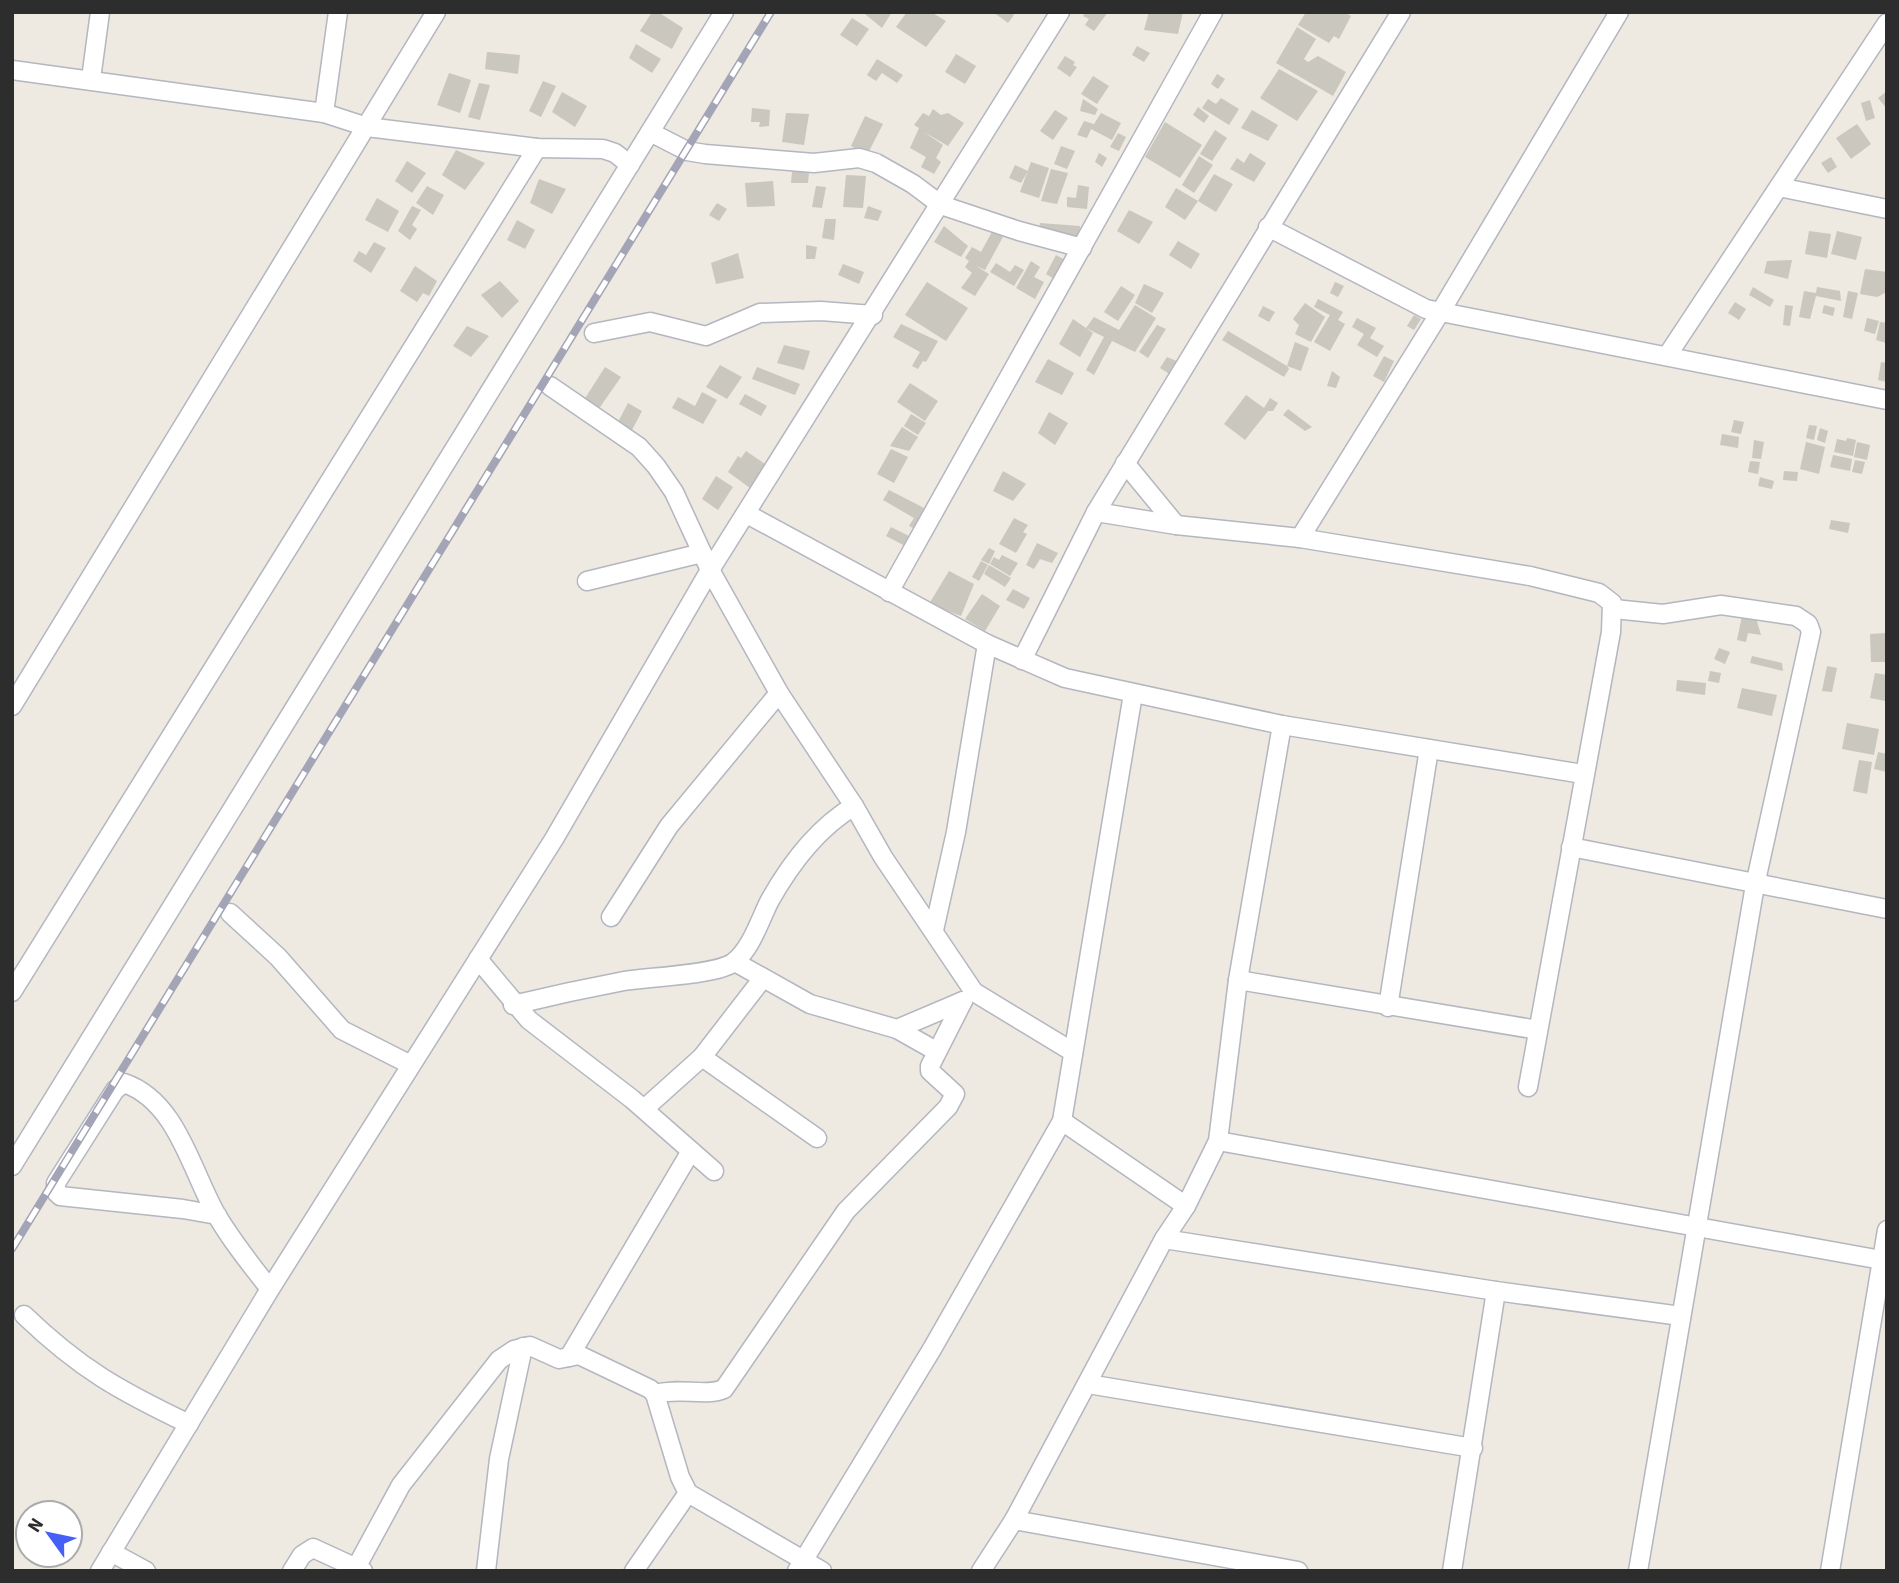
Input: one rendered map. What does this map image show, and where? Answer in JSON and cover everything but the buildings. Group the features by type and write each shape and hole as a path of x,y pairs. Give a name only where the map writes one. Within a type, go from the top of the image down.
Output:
{"street":[{"path":"91,79 100,12"},
{"path":"324,113 338,12"},
{"path":"12,706 436,12"},
{"path":"12,1166 724,12"},
{"path":"100,1571 270,1289 554,839 710,570 873,315 1060,12"},
{"path":"889,592 1213,12"},
{"path":"1022,660 1096,512 1401,12"},
{"path":"1300,538 1441,311 1619,12"},
{"path":"1667,356 1887,23"},
{"path":"12,70 324,113 367,127 537,148 603,149 615,153 630,165"},
{"path":"650,132 687,150 705,154 814,163 859,158 903,179 941,205 1019,231 1082,248"},
{"path":"12,992 537,148"},
{"path":"1779,187 1887,209"},
{"path":"1268,227 1411,303 1887,400"},
{"path":"594,333 650,322 706,336 760,313 821,311 873,315"},
{"path":"550,386 639,447 674,492 710,570 779,693 854,806 883,857 934,930 968,997 1073,1052"},
{"path":"1125,463 1176,526"},
{"path":"1096,512 1176,526 1300,538 1581,587 1607,597 1614,609 1528,1087"},
{"path":"747,514 988,644 1065,678 1282,725 1583,774"},
{"path":"587,581 702,553"},
{"path":"1614,609 1663,614 1721,605 1796,616 1808,624 1811,632 1755,885 1639,1571"},
{"path":"934,930 956,832 988,644"},
{"path":"611,917 669,826 779,693"},
{"path":"800,1566 932,1349 1062,1121 1133,694"},
{"path":"981,1571 1014,1520 1164,1238 1186,1206 1218,1141 1238,980 1282,725"},
{"path":"1388,1007 1429,749"},
{"path":"513,1005 625,981 720,968 734,962 811,841 822,828 854,806"},
{"path":"1571,847 1887,909"},
{"path":"230,913 278,957 342,1030 411,1065"},
{"path":"478,959 513,1005 644,1109 714,1171"},
{"path":"734,962 810,1004 897,1030 936,1051"},
{"path":"644,1109 702,1057 763,978"},
{"path":"1238,980 1538,1030"},
{"path":"897,1030 968,997"},
{"path":"292,1571 302,1555 313,1548 360,1569 401,1485 457,1410 499,1360 523,1347 530,1346 559,1359 579,1355 656,1394 674,1389 715,1393 730,1382 846,1211 948,1107 955,1094 930,1071 936,1051 968,997"},
{"path":"702,1057 817,1138"},
{"path":"217,1215 60,1196 56,1192 56,1183 99,1110 124,1083 152,1099 177,1131 217,1215 270,1289"},
{"path":"1062,1121 1186,1206"},
{"path":"1218,1141 1884,1260"},
{"path":"569,1357 691,1151"},
{"path":"1830,1571 1887,1230"},
{"path":"1164,1238 1496,1291 1681,1316"},
{"path":"1452,1571 1496,1291"},
{"path":"24,1315 84,1369 110,1386 189,1424"},
{"path":"486,1571 499,1459 523,1347"},
{"path":"1088,1384 1473,1448"},
{"path":"656,1394 680,1477 688,1493 800,1566 822,1571"},
{"path":"634,1571 688,1493"},
{"path":"1014,1520 1298,1571"},
{"path":"111,1552 146,1571"}],"railway":[{"path":"12,1249 771,12"}]}
